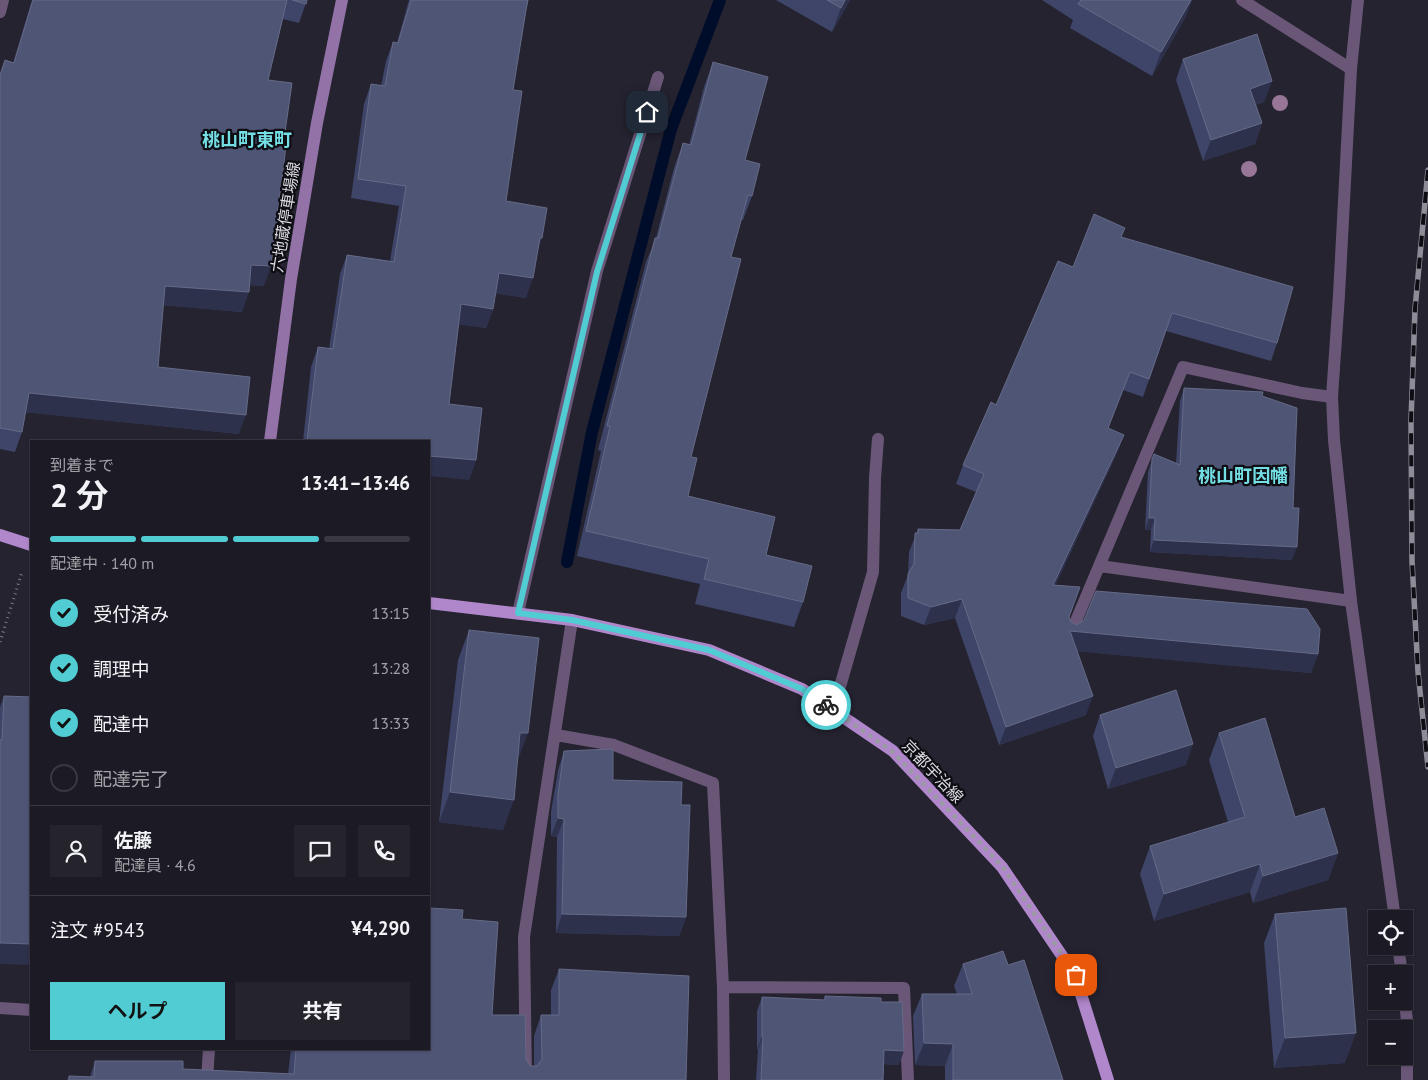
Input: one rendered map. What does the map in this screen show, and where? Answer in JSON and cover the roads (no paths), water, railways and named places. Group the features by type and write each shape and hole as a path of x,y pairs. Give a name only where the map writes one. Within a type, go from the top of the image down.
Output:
{"main road":[{"name":"六地蔵停車場線","path":"270,440 291,279 317,123 342,0"},
{"path":"0,535 30,545"},
{"name":"京都宇治線","path":"430,603 572,620 709,650 802,689 893,752 1002,866 1076,975 1108,1080"}],"street":[{"path":"0,12 3,0"},
{"path":"1242,0 1351,69"},
{"path":"1358,0 1351,69 1340,285 1332,397 1335,450 1351,601 1394,910"},
{"path":"518,613 597,272 658,77"},
{"path":"1070,635 1183,367 1302,393 1332,397"},
{"path":"833,710 874,572 875,478 878,439"},
{"path":"1100,566 1351,601"},
{"path":"526,1080 524,937 556,736 572,620"},
{"path":"556,736 614,745 713,783 723,987 724,1080"},
{"path":"723,987 904,988 908,1080"},
{"path":"0,1008 30,1010"},
{"path":"1406,1010 1407,1080"},
{"path":"207,1080 210,1050"}],"waterway":[{"path":"567,562 592,432 671,129 720,0"}],"railway":[{"path":"1428,170 1415,309 1411,421 1412,561 1418,672 1428,767"}],"district":[{"name":"桃山町東町","path":"247,140"},
{"name":"桃山町因幡","path":"1243,476"}]}
